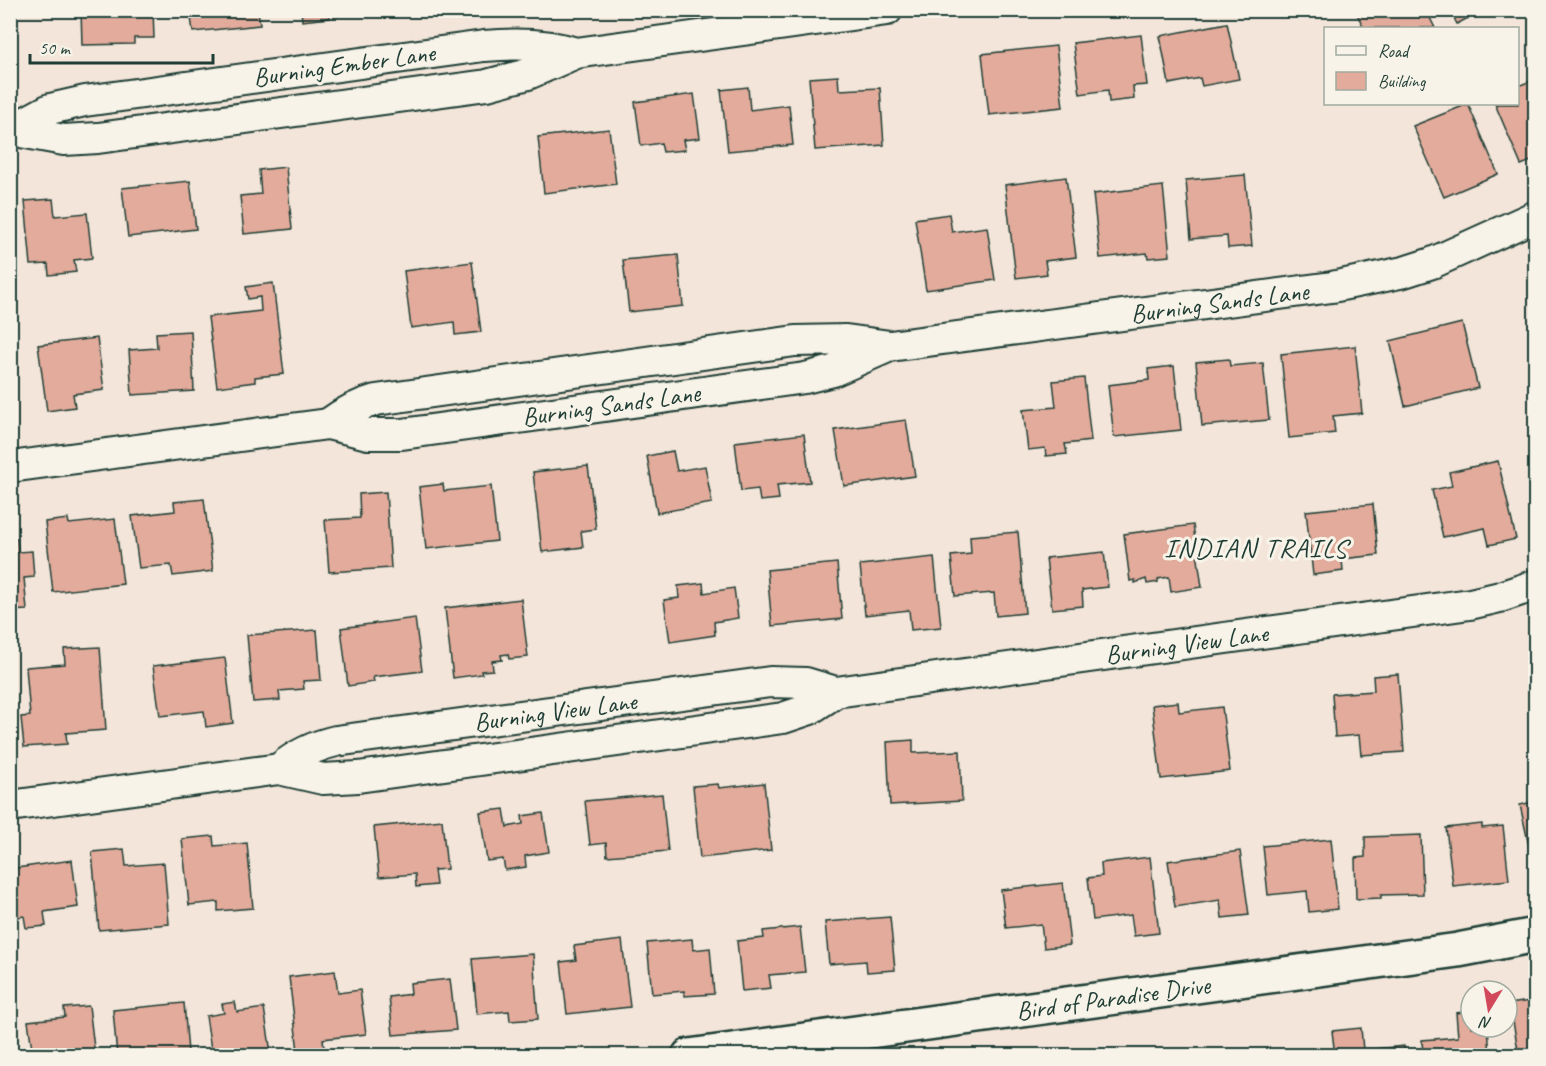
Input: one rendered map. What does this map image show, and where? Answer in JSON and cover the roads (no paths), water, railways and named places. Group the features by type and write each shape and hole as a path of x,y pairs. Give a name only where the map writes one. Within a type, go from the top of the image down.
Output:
{"street":[{"name":"Burning Ember Lane","path":"11,130 64,140 121,135 487,85 528,74 576,53 887,10"},
{"name":"Burning Ember Lane","path":"11,130 50,109 85,101 484,46 544,45 576,53"},
{"name":"Burning Sands Lane","path":"10,467 328,424 362,404 376,400 772,344 830,340 862,341 890,346 1238,301 1368,280 1432,264 1536,216"},
{"name":"Burning View Lane","path":"10,806 279,769 306,750 336,741 770,682 806,683 836,692 1470,604 1536,585"},
{"name":"Bird of Paradise Drive","path":"689,1056 765,1050 1458,950 1536,935"}],"district":[{"name":"INDIAN TRAILS","path":"1256,548"}]}
